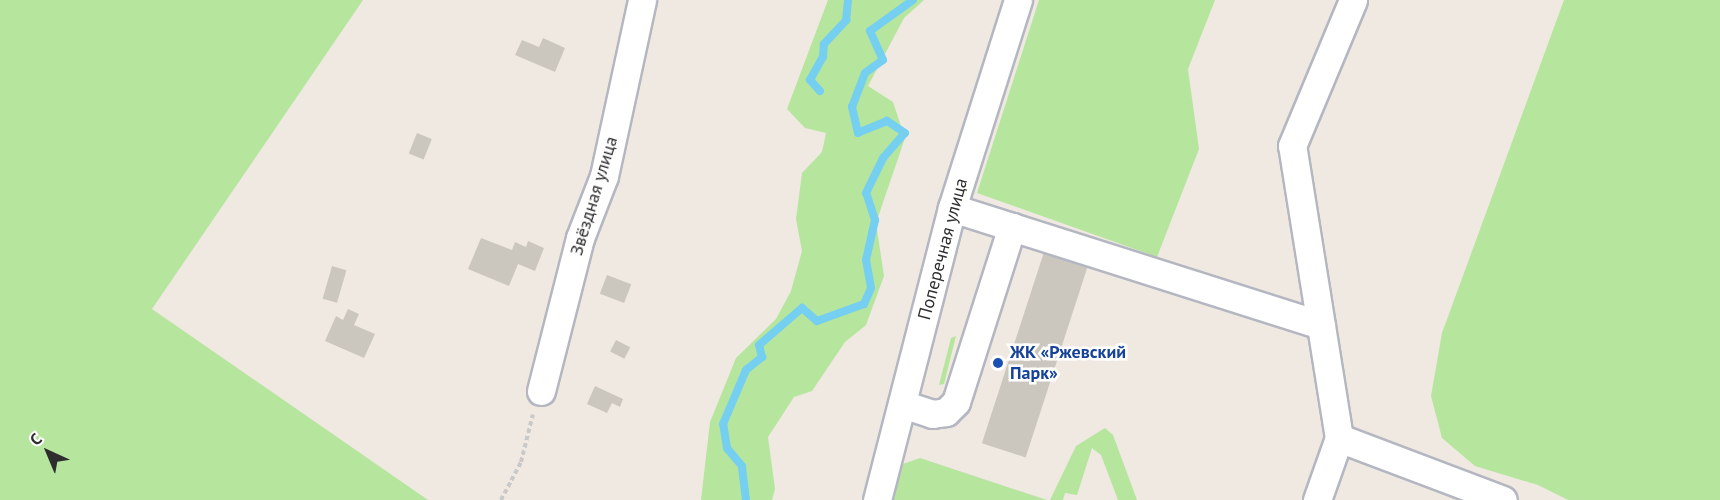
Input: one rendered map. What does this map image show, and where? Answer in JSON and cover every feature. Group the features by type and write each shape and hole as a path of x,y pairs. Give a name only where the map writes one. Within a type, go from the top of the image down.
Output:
{"street":[{"name":"Звёздная улица","path":"541,391 580,238 604,176 642,0"},
{"name":"Поперечная улица","path":"877,500 952,208 1018,0"},
{"path":"1317,500 1339,438 1292,146 1353,0"},
{"path":"952,208 1321,325"},
{"path":"902,404 932,414 946,412 956,402 1012,227"},
{"path":"1339,438 1503,500"}],"path":[{"path":"501,500 521,462 541,391"}],"green space":[{"path":"0,0 363,0 152,309 428,500 0,500"},
{"path":"828,0 924,0 904,18 868,86 893,102 905,138 876,223 884,276 866,325 845,342 812,391 794,397 768,437 775,489 772,500 701,500 710,422 736,358 776,319 791,291 802,251 796,219 802,173 822,152 826,133 805,128 787,109"},
{"path":"1039,0 1215,0 1188,69 1199,149 1157,257 977,193"},
{"path":"1564,0 1720,0 1720,500 1568,500 1538,485 1475,466 1442,438 1431,396 1442,333"},
{"path":"956,336 944,384 939,385 951,338"},
{"path":"1105,428 1113,435 1137,500 1118,500 1101,455 1092,448 1077,495 1065,493 1063,500 1050,500 1076,446"},
{"path":"920,458 1047,500 889,500 900,465"}],"building":[{"path":"543,38 565,48 555,72 515,55 522,40 539,47"},
{"path":"417,133 432,139 424,159 409,153"},
{"path":"481,238 512,250 515,242 526,247 528,241 544,248 535,271 518,264 509,286 468,269"},
{"path":"1044,252 1088,266 1026,457 982,443"},
{"path":"332,266 346,270 337,303 323,299"},
{"path":"607,275 631,284 624,303 600,294"},
{"path":"348,309 359,314 354,325 375,334 364,358 325,341 336,316 343,320"},
{"path":"616,340 630,347 624,359 610,352"},
{"path":"595,386 623,399 620,407 612,403 607,413 587,404"}],"waterway":[{"path":"820,91 810,80 823,57 824,44 846,20 848,0"},
{"path":"746,500 742,466 727,448 723,424 746,370 762,357 759,345 802,308 817,321 864,304 871,288 866,260 875,220 866,193 883,158 905,133 887,121 858,133 852,107 865,73 883,60 870,31 913,0"}],"place":[{"name":"ЖК «Ржевский Парк»","path":"998,363"}]}
